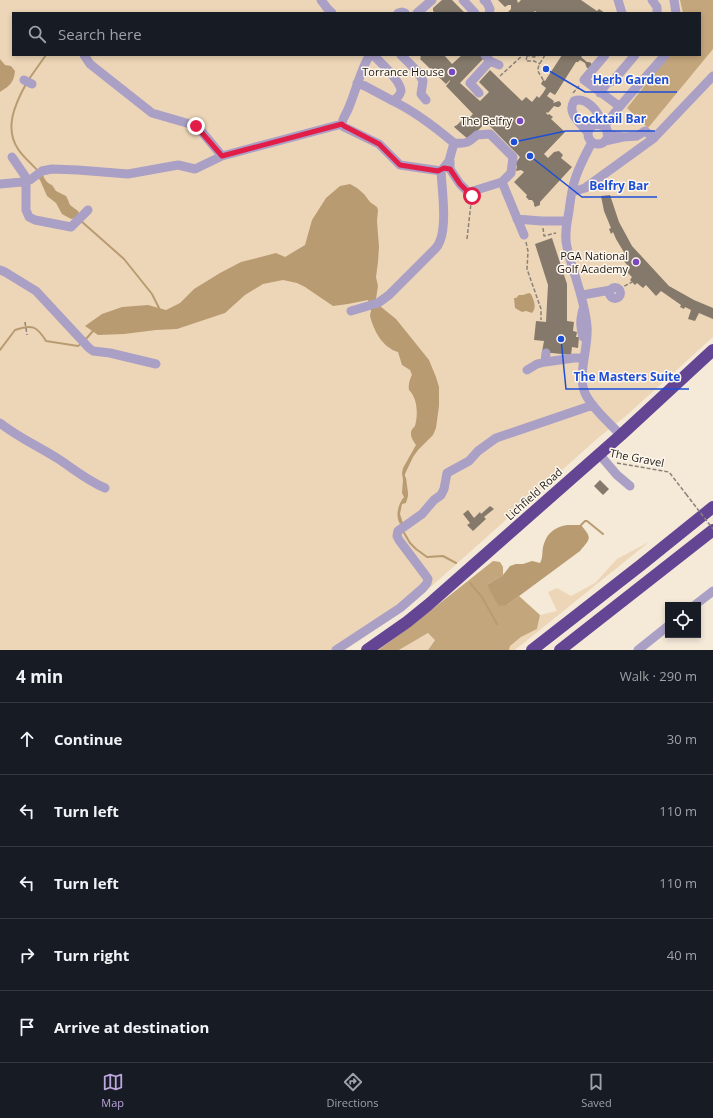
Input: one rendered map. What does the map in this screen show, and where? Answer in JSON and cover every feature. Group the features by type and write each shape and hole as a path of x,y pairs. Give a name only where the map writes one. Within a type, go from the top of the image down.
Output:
{"highway":[{"name":"Lichfield Road","path":"367,650 407,622 428,605 601,457 621,435 713,350"},
{"path":"532,650 713,507"},
{"path":"560,650 713,530"}],"street":[{"path":"321,0 331,12"},
{"path":"418,12 432,0"},
{"path":"463,0 474,12"},
{"path":"484,0 490,10 489,12"},
{"path":"618,0 622,12"},
{"path":"652,0 657,7 657,12"},
{"path":"674,0 676,12"},
{"path":"85,56 90,64 152,113 196,126 222,156"},
{"path":"342,124 362,69 372,56 381,62 399,84 401,91 399,96 393,101"},
{"path":"402,56 418,72 423,81 421,94 426,100"},
{"path":"604,56 584,80 619,106"},
{"path":"600,93 607,83 613,81 634,56"},
{"path":"604,131 600,118 589,104 580,100 574,101 571,107 573,113 588,133 592,142 601,144 604,131 619,106 663,56"},
{"path":"479,93 470,83 487,58 499,65"},
{"path":"572,192 585,188 654,138 713,76"},
{"path":"342,124 379,144 400,165 444,169 472,196 473,191 501,185 511,173 513,157 490,134 477,135 469,142 462,144 454,143 408,108 357,83"},
{"path":"0,184 22,182 30,179 42,171 52,169 128,174 178,165 196,169 222,156 342,124"},
{"path":"588,133 592,127 612,135 623,137 637,136 645,131 654,138"},
{"path":"592,142 579,169 573,187 567,221 566,246 582,295 587,325 583,387 586,395 593,405 621,435"},
{"path":"351,311 373,304 389,294 435,249 440,241 443,221 444,169 454,143"},
{"path":"12,158 25,176 30,179"},
{"path":"30,179 26,210 29,217 35,220 68,227 73,226 88,210"},
{"path":"501,185 524,235"},
{"path":"517,219 567,221"},
{"path":"0,270 36,291 79,339 93,351 110,352 156,364"},
{"path":"582,295 615,290"},
{"path":"527,370 545,358 584,358"},
{"path":"336,650 400,608 427,583 428,579 397,536 402,529 422,514 434,500 441,495 444,489 447,473 469,461 478,451 496,438 593,405"},
{"path":"0,423 24,440 60,460 94,483 105,488"},
{"path":"601,457 617,475 630,486"},
{"path":"699,602 713,590"},
{"path":"638,650 665,628"}],"path":[{"path":"500,76 524,56"},
{"path":"525,56 526,61 534,61 540,64"},
{"path":"530,56 537,56"},
{"path":"543,80 538,71 544,56"},
{"path":"574,101 573,93 584,80"},
{"path":"467,239 472,196"},
{"path":"543,228 544,236 556,233"},
{"path":"524,235 528,251 527,268 541,309 541,320"},
{"path":"615,290 632,282"},
{"path":"25,322 26,334"},
{"name":"The Gravel","path":"601,457 669,472 713,530"}],"shaded area":[{"name":"The Belfry","path":"0,0 713,0 713,337 627,415 598,438 406,609 345,650 0,650"},
{"path":"680,0 713,0 713,49 648,128 627,108 668,56 701,56 701,12 683,12"},
{"path":"0,59 5,65 11,66 15,71 14,78 10,84 0,92"},
{"path":"43,175 46,181 52,185 56,191 66,196 70,205 78,211 80,216 71,219 62,214 56,203 47,196 38,178"},
{"path":"350,184 364,194 370,202 377,207 378,210 377,221 379,247 376,277 378,286 376,299 377,305 396,319 429,360 439,387 439,406 436,428 433,435 413,457 405,474 405,484 408,496 406,503 402,504 400,514 403,523 400,524 397,514 400,503 404,497 402,493 403,468 416,445 411,433 415,426 417,417 416,402 409,390 409,382 412,375 410,370 402,365 398,352 387,346 376,333 370,316 371,309 368,300 333,306 305,287 297,283 283,280 263,284 245,295 225,313 177,329 98,335 85,326 102,314 122,307 148,305 166,310 180,303 194,289 241,262 276,253 285,257 305,245 312,220 326,198 340,186"},
{"path":"529,293 533,299 534,311 532,313 526,311 522,312 515,308 514,298 519,295"},
{"path":"567,525 581,525 587,533 589,538 580,551 507,605 498,605 488,587 488,584 503,575 510,566 532,561 540,563 544,542 548,535 554,529"},
{"path":"649,542 515,650 509,650 510,646 521,637 537,629 540,615 557,611 548,592 557,588 571,596 595,583 617,559"},
{"path":"493,561 500,562 503,567 503,575 488,584 488,587 507,605 519,596 540,615 537,629 521,637 510,646 509,650 428,650 435,640 428,633 399,650 378,650 411,626"},
{"path":"428,633 435,639 428,650 399,650"}],"building":[{"path":"442,0 452,0 464,12 434,12 433,8"},
{"path":"498,0 517,0 518,3 521,0 581,0 597,11 599,9 604,12 508,12 511,9 511,5 505,7"},
{"path":"420,56 445,56 452,64 461,56 482,56 484,58 460,83 480,101 489,92 479,82 490,70 522,101 526,97 532,102 537,96 539,98 543,93 546,88 541,84 543,80 545,81 561,56 582,56 581,57 587,62 591,63 592,65 590,68 587,68 585,63 580,60 576,62 555,95 550,92 547,96 554,101 553,103 559,101 561,103 559,107 554,106 548,113 546,113 553,117 551,119 565,132 544,154 548,158 554,152 559,151 563,155 561,158 572,167 540,202 540,205 535,207 532,200 529,200 526,197 527,195 514,182 524,172 521,170 516,171 517,166 515,164 520,157 486,122 469,140 454,127 467,115 470,117 473,114 446,86 450,80 446,84 420,59"},
{"name":"PGA National Golf Academy","path":"610,195 619,222 632,246 669,286 694,300 713,308 713,319 699,313 695,321 688,319 691,310 685,307 684,309 680,307 681,305 661,291 656,296 646,285 643,288 637,283 635,285 630,280 632,277 627,272 630,268 621,258 625,254 613,232 611,234 609,229 611,228 604,211 601,196"},
{"path":"552,238 567,284 567,321 574,322 573,331 577,332 576,337 579,337 578,348 572,347 571,355 542,352 544,341 534,340 536,321 546,322 548,285 535,244"},
{"path":"600,480 609,489 603,495 594,486"},
{"path":"490,506 494,509 484,517 486,519 473,531 467,525 470,523 463,514 468,510 474,518"}],"waterway":[{"path":"29,79 45,56"},
{"path":"26,84 15,108 11,124 12,133 14,141 22,155 37,170"},
{"path":"81,221 124,259 152,294 160,310"},
{"path":"0,350 15,330 26,327 37,329 46,341 78,346 82,343"},
{"path":"85,340 94,330"},
{"path":"405,478 407,495"},
{"path":"581,525 587,521 603,534"},
{"path":"403,531 410,543 427,557 443,556 456,563"},
{"path":"470,583 482,597 497,624"}],"place":[{"name":"Herb Garden","path":"546,69"},
{"name":"Torrance House","path":"452,72"},
{"name":"The Belfry","path":"520,121"},
{"name":"Cocktail Bar","path":"514,142"},
{"name":"Belfry Bar","path":"530,156"},
{"name":"PGA National Golf Academy","path":"636,262"},
{"name":"The Masters Suite","path":"561,339"}],"route":[{"path":"196,126 222,156 342,124 379,144 400,165 438,171 444,168 450,169 464,189 472,196"}]}
